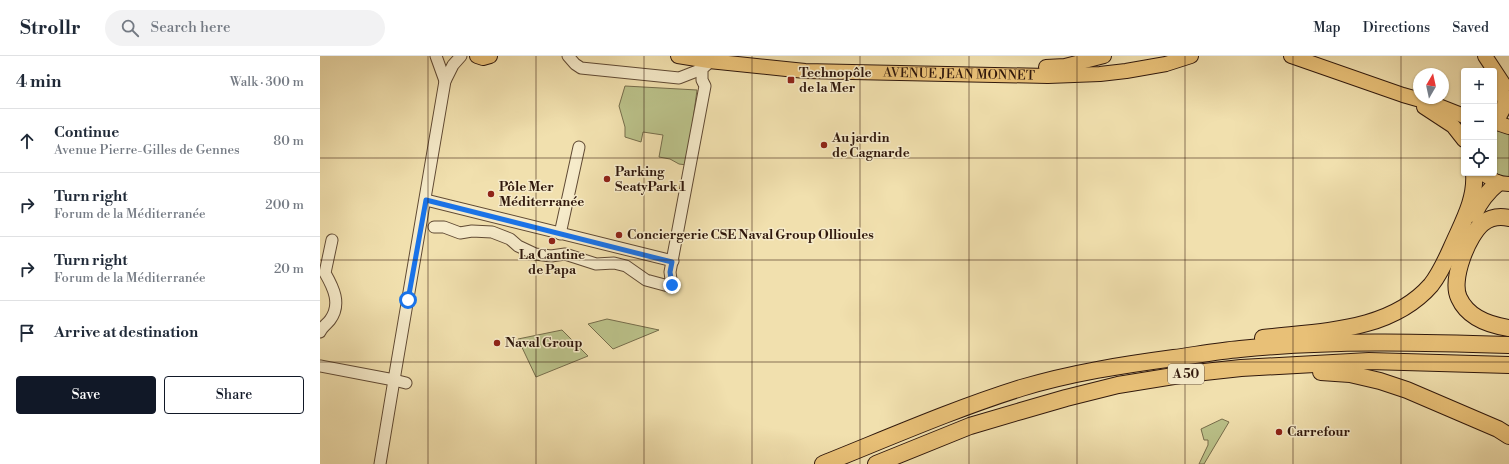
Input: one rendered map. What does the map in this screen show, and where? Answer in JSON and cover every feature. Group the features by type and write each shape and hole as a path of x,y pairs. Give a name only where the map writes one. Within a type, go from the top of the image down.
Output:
{"highway":[{"path":"1130,364 1213,343 1302,334 1371,323 1402,309 1430,285 1442,269 1471,204 1475,185 1474,176"},
{"path":"1506,184 1488,191 1482,199 1461,246 1454,268 1458,298 1464,307 1472,315 1484,322 1509,328"},
{"path":"1456,288 1460,265 1476,230 1489,220 1502,217 1509,218"},
{"name":"A 50","path":"823,464 960,410 1021,388 1077,374 1130,364 1241,349 1353,343 1509,345"},
{"name":"A 50","path":"876,464 970,426 1021,411 1066,398 1118,386 1186,374 1241,368 1369,361 1509,365"},
{"path":"1186,374 1238,376 1316,372 1365,377 1407,390 1498,429 1509,436"}],"main road":[{"path":"477,56 483,58 490,56"},
{"name":"AVENUE JEAN MONNET","path":"678,56 709,62 805,71 1067,76 1134,70 1166,64 1191,56"},
{"name":"AVENUE JEAN MONNET","path":"749,56 808,63 920,64 1010,68 1065,66 1104,56"},
{"path":"1291,56 1403,95 1431,103 1461,115"},
{"path":"1474,56 1484,68"},
{"path":"1485,56 1509,94"},
{"path":"1497,83 1504,93 1505,100 1502,113 1497,119"},
{"path":"1403,95 1444,119 1453,126 1461,136"},
{"path":"1497,123 1509,127"},
{"path":"1489,176 1506,184"}],"street":[{"path":"436,56 445,81"},
{"path":"380,464 445,81 453,65 461,56"},
{"path":"568,56 581,68 679,78 696,81 705,86"},
{"path":"679,78 709,62"},
{"path":"434,227 444,227 460,232 492,232 510,239 518,246 535,254 551,256 565,254 596,264 614,263 626,266 646,280 672,287 672,267 705,86 702,80 709,62"},
{"path":"560,234 579,148"},
{"path":"426,200 560,234 672,267"},
{"path":"320,332 331,319 336,303 334,290 325,272 332,240"},
{"path":"320,366 406,383"}],"green space":[{"path":"625,86 697,90 687,165 679,164 670,159 659,157 663,135 643,132 641,142 625,137 625,127 619,106"},
{"path":"1497,129 1504,131 1509,135 1509,177 1497,175"},
{"path":"607,319 659,330 613,349 588,324"},
{"path":"562,330 588,356 536,377 518,339"},
{"path":"1222,419 1229,422 1204,464 1199,464 1208,445 1208,440 1204,440 1201,429"}],"place":[{"name":"Technopôle de la Mer","path":"791,80"},
{"name":"Au jardin de Cagnarde","path":"824,145"},
{"name":"Parking SeatyPark 1","path":"607,179"},
{"name":"Pôle Mer Méditerranée","path":"491,194"},
{"name":"Conciergerie CSE Naval Group Ollioules","path":"619,235"},
{"name":"La Cantine de Papa","path":"552,241"},
{"name":"Naval Group","path":"497,343"},
{"name":"Carrefour","path":"1279,432"}],"route":[{"path":"408,300 426,200 672,262 670,272 672,285"}]}
